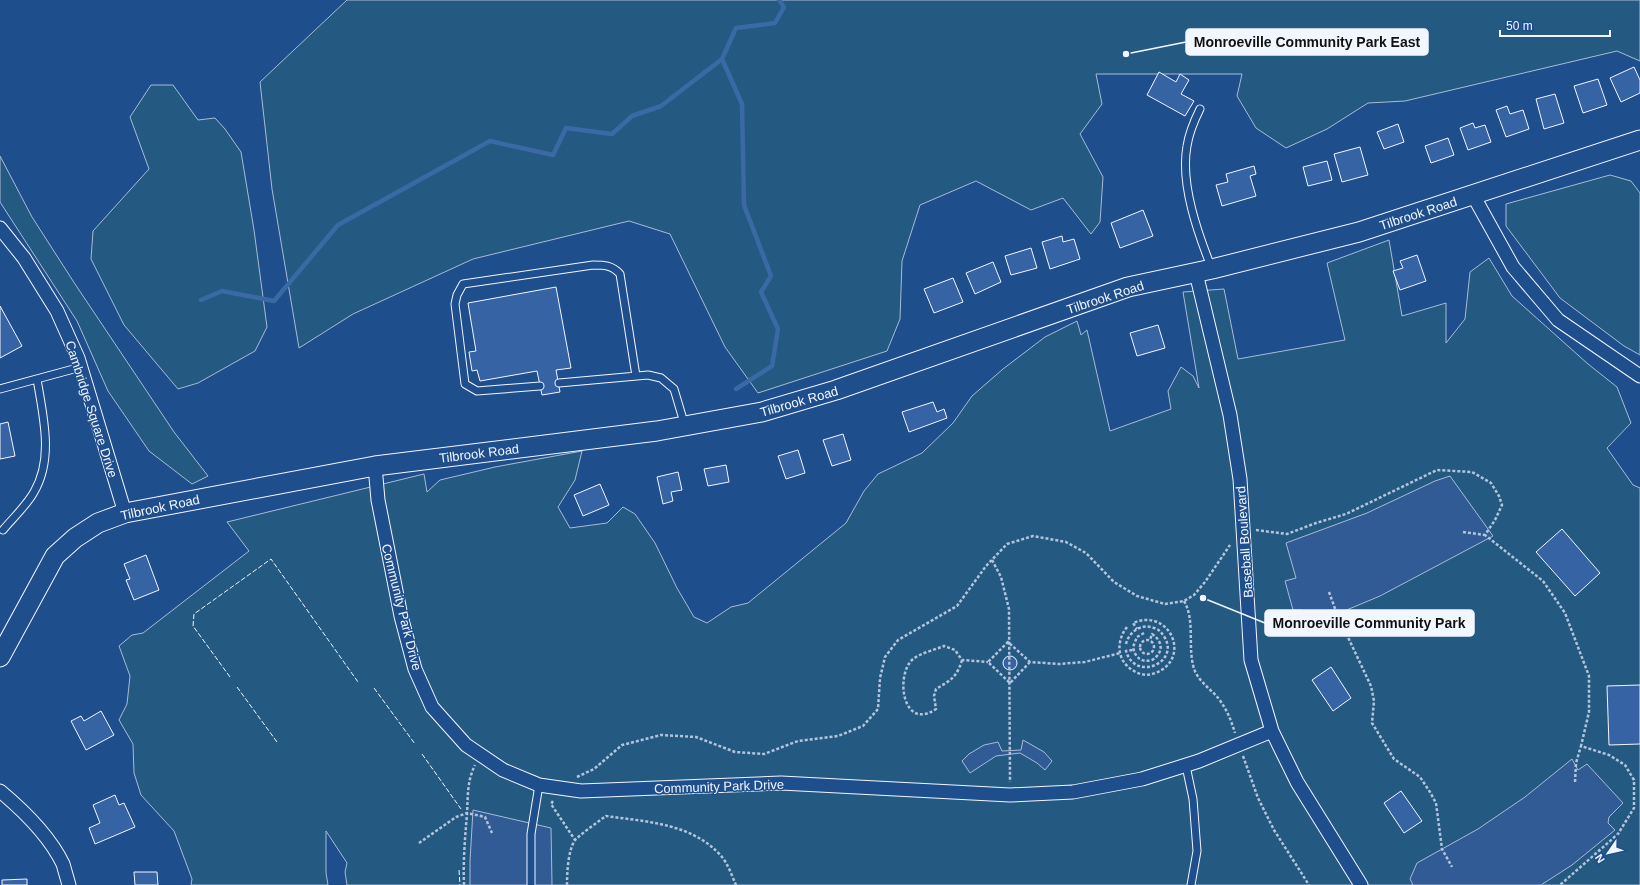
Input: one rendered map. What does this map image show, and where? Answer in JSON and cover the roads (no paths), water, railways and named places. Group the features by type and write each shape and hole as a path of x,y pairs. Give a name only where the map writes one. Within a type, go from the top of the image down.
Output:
{"street":[{"name":"Tilbrook Road","path":"0,657 55,556 75,538 98,523 125,512 375,466 657,431 762,412 836,390 1128,287 1204,271 1359,232 1640,140"},
{"path":"1473,195 1514,267 1558,320 1640,376"},
{"name":"Cambridge Square Drive","path":"0,228 24,258 58,311 81,367 125,512"},
{"name":"Baseball Boulevard","path":"1204,271 1240,479 1252,660 1272,731 1298,782 1361,885"},
{"name":"Community Park Drive","path":"375,466 378,500 401,616 416,669 432,707 466,746 503,770 539,785 581,791 781,783 1010,795 1073,792 1142,779 1186,766 1272,731"},
{"path":"0,791 26,815 47,838 63,864 69,885"}],"lane":[{"path":"1200,108 1192,125 1187,146 1186,168 1190,201 1197,225 1204,271"},
{"path":"540,386 477,391 465,384 455,304 464,284 593,265 606,265 614,268 620,274 636,376"},
{"path":"0,389 81,367"},
{"path":"559,383 648,375 661,378 674,389 685,426"},
{"path":"3,530 34,492 44,468 45,434 37,379"},
{"path":"1186,766 1193,799 1197,851 1191,885"},
{"path":"531,885 531,834 539,785"}],"waterway":[{"path":"201,300 222,291 274,301 338,225 490,141 553,155 566,128 612,134 632,116 661,106 722,59 736,28 775,23 784,7 779,0"},
{"path":"722,59 742,104 744,205 771,276 761,292 778,329 772,366 736,389"}],"place":[{"name":"Monroeville Community Park East","path":"1126,54"},
{"name":"Monroeville Community Park","path":"1203,598"}]}
